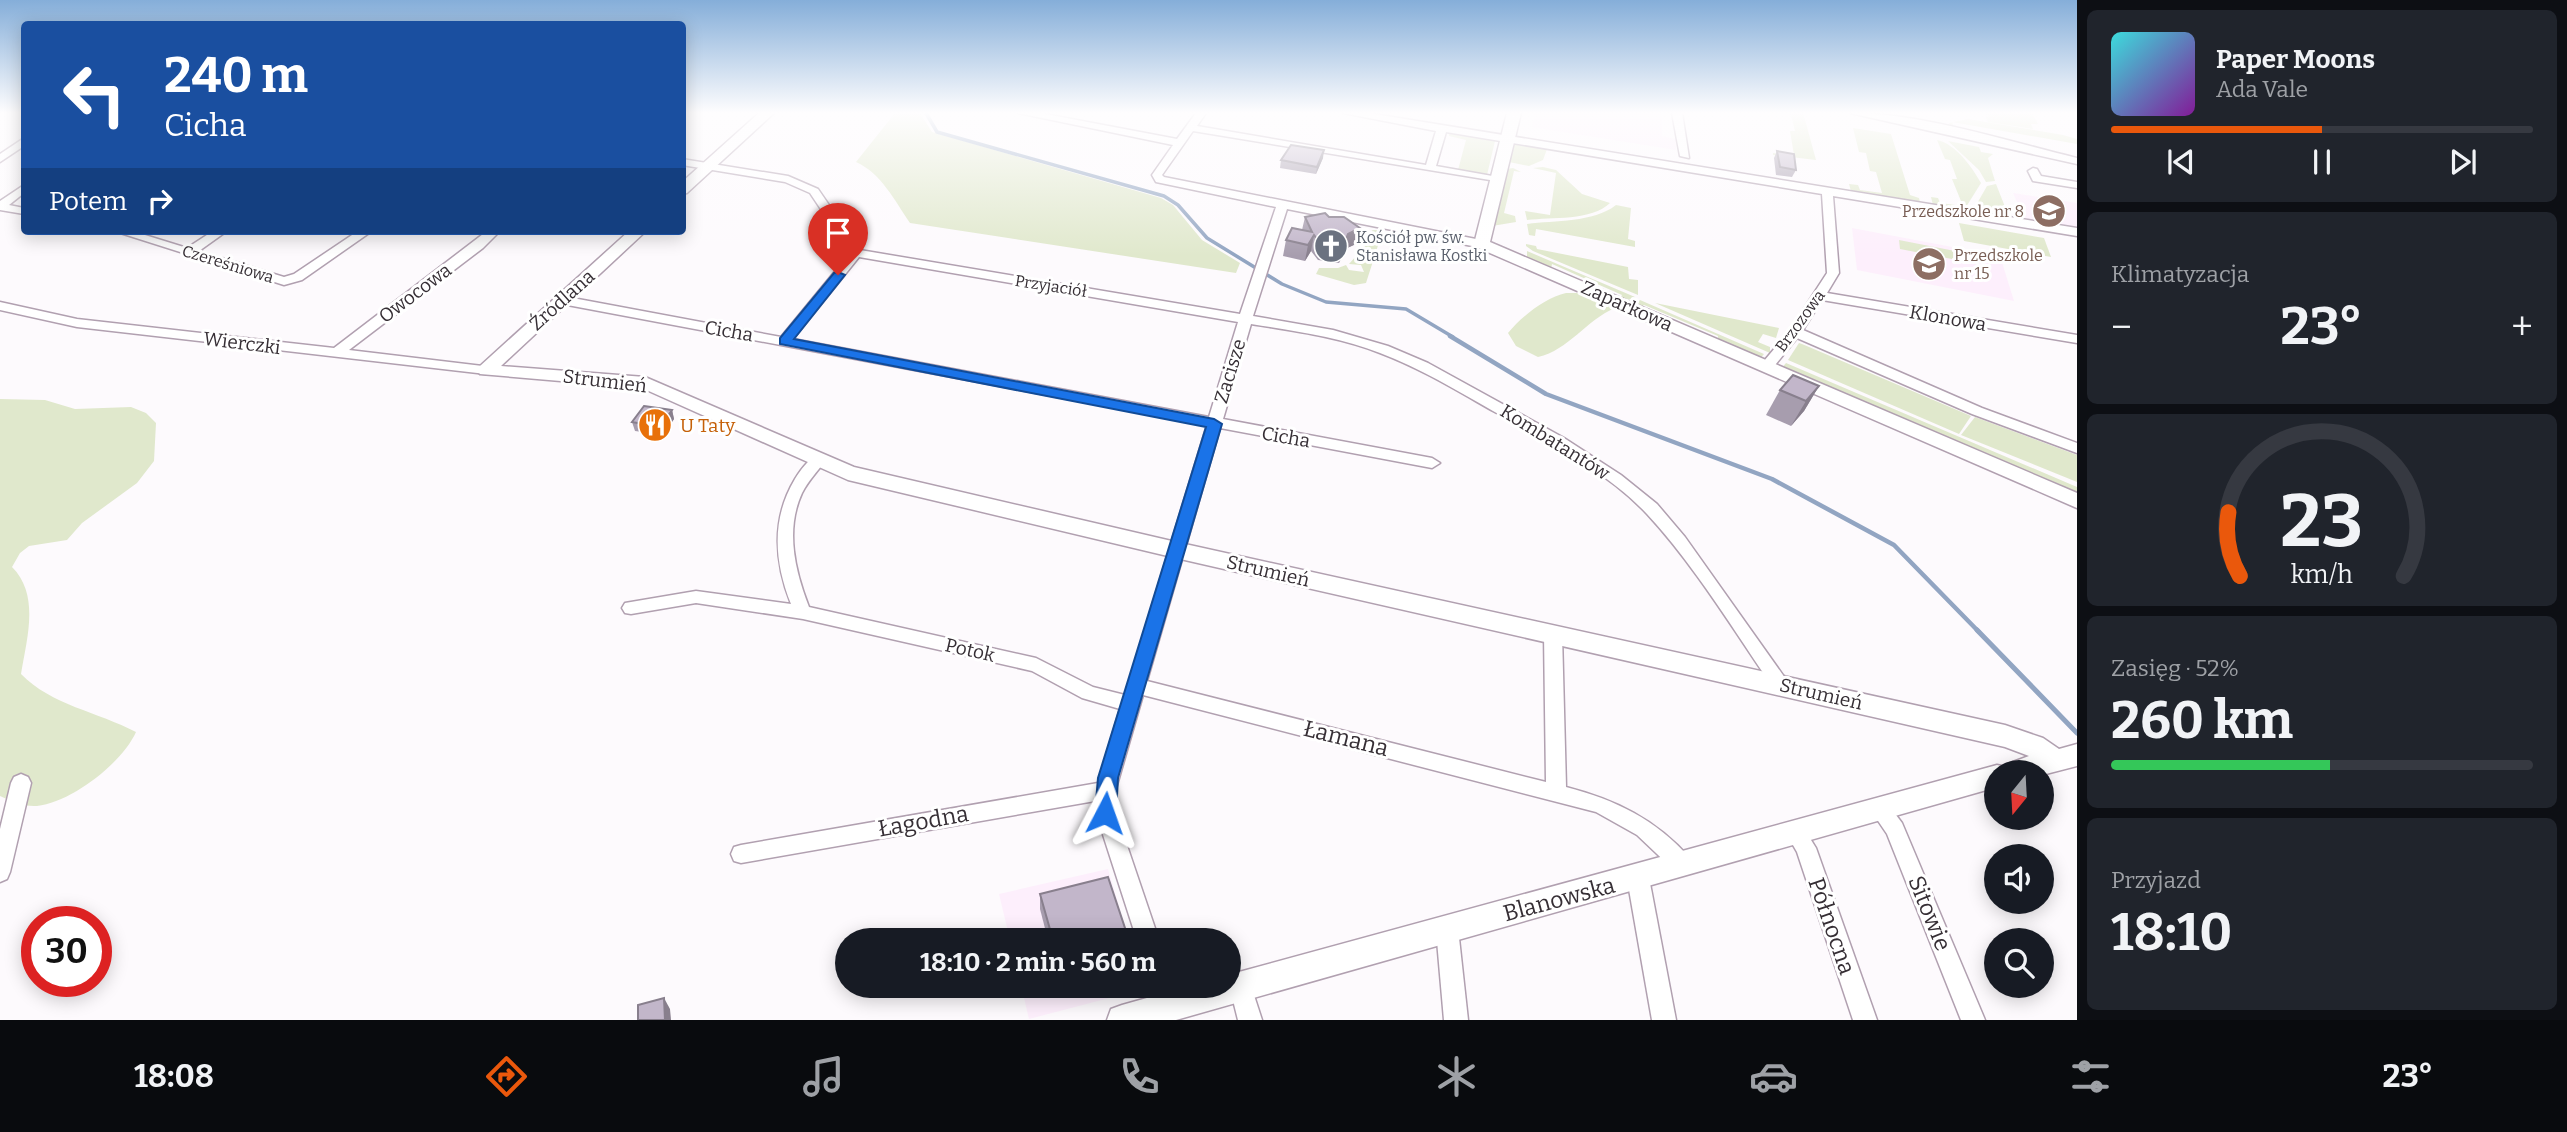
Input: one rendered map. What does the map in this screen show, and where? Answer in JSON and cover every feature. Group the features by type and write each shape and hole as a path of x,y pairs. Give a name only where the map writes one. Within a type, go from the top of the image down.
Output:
{"street":[{"path":"686,186 715,161"},
{"name":"Zaparkowa","path":"1168,161 1157,178 1165,182 1482,244 2077,501"},
{"path":"1386,161 1498,180"},
{"path":"1430,168 1432,161"},
{"path":"1482,244 1502,161"},
{"path":"1640,161 2077,232"},
{"path":"686,163 788,179 803,184 814,191 856,253 785,341"},
{"path":"2077,178 2033,171 2037,179 2077,185"},
{"path":"2,202 21,190"},
{"name":"Brzozowa","path":"1766,367 1795,332 1833,272 1827,191"},
{"path":"2,202 21,210"},
{"name":"Zacisze","path":"1144,928 1105,813 1105,792 1257,280 1283,204"},
{"name":"Czereśniowa","path":"133,235 273,278 289,280 360,235"},
{"path":"189,252 215,235"},
{"name":"Owocowa","path":"335,354 490,235"},
{"name":"Źródlana","path":"486,370 634,235"},
{"name":"Przyjaciół","path":"856,253 1246,318"},
{"name":"Klonowa","path":"1818,295 2077,340"},
{"name":"Cicha","path":"562,300 1432,463"},
{"name":"Wierczki","path":"0,306 77,323 486,370"},
{"name":"Kombatantów","path":"1246,318 1355,340 1413,362 1559,441 1616,479 1651,508 1679,541 1781,685"},
{"path":"1795,332 1977,411 2077,447"},
{"name":"Strumień","path":"486,370 645,383 848,473 1176,550 2005,736 2069,760"},
{"path":"803,612 791,585 784,557 786,525 796,487 817,461"},
{"name":"Potok","path":"631,608 696,597 803,612 1036,665 1088,693 1133,695"},
{"path":"1553,634 1556,791"},
{"name":"Łamana","path":"1133,695 1556,791 1627,816 1657,838 1683,865"},
{"name":"Blanowska","path":"1241,988 1984,780"},
{"path":"0,872 21,783"},
{"name":"Łagodna","path":"741,853 1092,792 1105,792"},
{"name":"Sitowie","path":"1880,809 1895,829 1973,1020"},
{"name":"Północna","path":"1796,833 1806,848 1865,1020"},
{"path":"1638,877 1664,1020"},
{"path":"1447,929 1456,1020"},
{"path":"1241,988 1250,1020"},
{"name":"Blanowska","path":"1122,1020 1162,998"}],"shaded area":[{"name":"Przedszkole nr 8","path":"2013,193 2077,203 2077,228 2025,220"},
{"name":"Przedszkole nr 15","path":"1852,228 2000,256 2014,301 1857,270"},
{"path":"1108,869 1125,928 1007,928 999,894"},
{"path":"1024,998 1110,998 1029,1019"}],"green space":[{"path":"1031,161 1161,198 1173,205 1202,240 1240,263 1236,273 910,223 880,180 856,162"},
{"path":"1461,161 1490,161 1487,175 1458,170"},
{"path":"1509,161 1542,161 1529,166"},
{"path":"1868,161 1899,161 1910,195 1919,198 1920,202 1851,191 1849,184 1858,185 1860,190 1882,193 1876,172 1870,171"},
{"path":"1950,161 1966,161 1981,183 1966,207 1933,205 1931,197 1938,198 1940,203 1963,206 1952,179 1957,179"},
{"path":"1969,161 1989,161 1995,181 1986,182"},
{"path":"1513,168 1521,172 1514,171 1504,213 1515,216 1516,222 1492,226 1507,169"},
{"path":"1533,168 1556,170 1582,194 1610,203 1593,213 1527,220 1525,211 1550,215 1556,173"},
{"path":"1996,184 2009,217 1968,210 1975,207 1987,186"},
{"path":"1616,205 1631,208 1628,239 1635,241 1635,247 1536,229 1535,236 1529,235 1527,224 1585,218"},
{"path":"1959,223 2044,238 2051,257 1964,241"},
{"path":"1380,230 1382,233 1366,283 1354,285 1316,274 1319,268 1346,265 1349,270 1364,272 1361,265 1349,264 1366,245 1368,233"},
{"path":"1899,240 1955,251 1957,260 1900,249"},
{"path":"1526,244 1536,246 1537,249 1628,267 1629,279 1638,280 1638,295 1533,251"},
{"path":"1527,251 1635,297 1626,301 1620,299 1622,295 1552,264 1551,269 1527,258"},
{"path":"1566,293 1578,293 1615,308 1549,353 1538,357 1516,346 1508,333 1542,303"},
{"path":"1640,300 1764,354 1759,360 1718,342 1718,336 1644,305 1640,308 1636,304"},
{"path":"1655,303 1779,328 1776,338 1763,334 1758,342 1770,347 1770,353"},
{"path":"1799,343 1971,416 1959,434 1788,360"},
{"path":"1786,363 2077,487 2077,496 1781,369"},
{"path":"0,399 45,400 75,409 131,407 146,413 156,423 154,461 137,483 82,523 67,540 29,546 20,553 12,567 21,578 29,604 28,632 21,674 33,685 61,701 136,732 120,756 94,779 65,797 37,806 22,805 0,796"},
{"path":"1975,417 2077,455 2077,482 1961,435"}],"building":[{"path":"1284,161 1320,161 1317,167"},
{"path":"1779,161 1795,161 1796,170 1780,167"},
{"path":"1325,213 1329,217 1344,217 1360,228 1348,234 1343,247 1321,244 1314,235 1308,245 1286,240 1292,228 1312,232 1305,217"},
{"path":"1793,375 1819,386 1806,401 1780,390"},
{"path":"644,406 672,410 660,427 632,422"},
{"path":"1108,877 1125,928 1050,928 1040,894"},
{"path":"664,998 665,1020 638,1020 638,1005"}],"waterway":[{"path":"1038,161 1164,196 1178,205 1207,238 1282,284 1326,302 1406,309 1453,337"},
{"path":"1450,336 1546,394 1772,479 1894,545 1979,632"},
{"path":"1977,630 2077,733"}],"place":[{"name":"Przedszkole nr 8","path":"2049,211"},
{"name":"Kościół pw. św. Stanisława Kostki","path":"1331,246"},
{"name":"Przedszkole nr 15","path":"1929,264"},
{"name":"U Taty","path":"655,425"}],"route":[{"path":"838,275 785,341 1214,424 1108,778 1105,813"}]}
